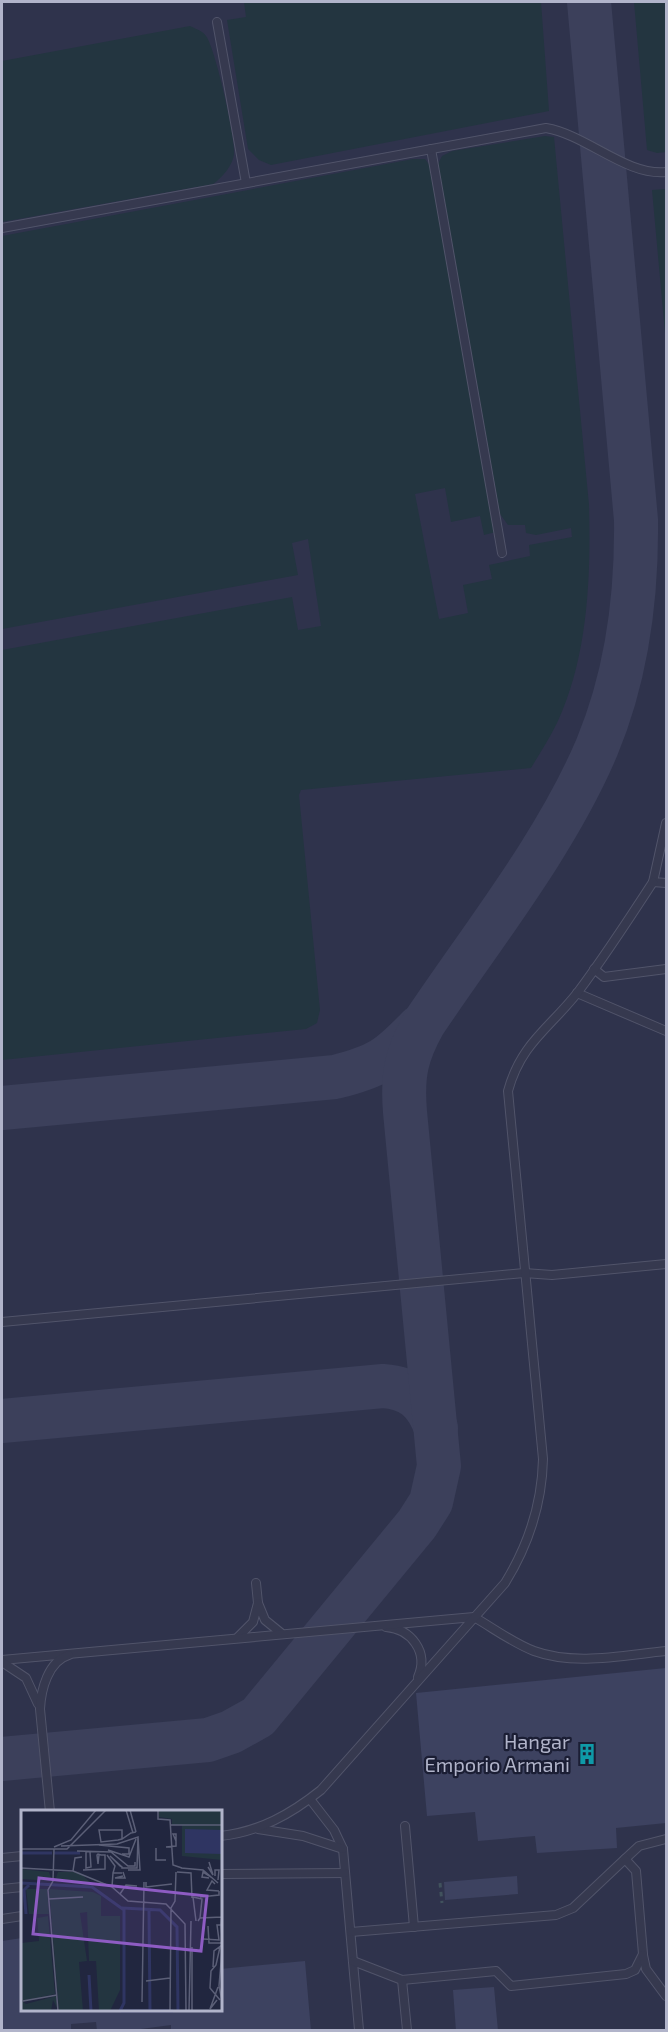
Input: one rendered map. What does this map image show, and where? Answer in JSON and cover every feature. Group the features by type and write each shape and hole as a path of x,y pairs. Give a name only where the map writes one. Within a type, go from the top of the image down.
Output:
{"lane":[{"path":"217,22 246,183"},
{"path":"2,228 546,128 566,132 623,162 657,173 666,172"},
{"path":"430,149 502,553"},
{"path":"222,1836 257,1828 286,1815 310,1799 333,1778 504,1583 525,1548 533,1527 542,1482 543,1459 508,1091 514,1069 526,1049 577,993 653,882 666,823"},
{"path":"653,882 666,883"},
{"path":"594,969 604,976 666,969"},
{"path":"577,993 666,1031"},
{"path":"2,1322 524,1273 552,1275 666,1264"},
{"path":"256,1583 258,1603 265,1620 282,1634"},
{"path":"237,1638 247,1631 253,1622 258,1603"},
{"path":"2,1661 474,1617 532,1651 550,1656 569,1659 666,1651"},
{"path":"369,1625 406,1632 415,1641 421,1656 421,1671 414,1686"},
{"path":"49,1809 40,1709 41,1692 52,1669 64,1657 80,1652"},
{"path":"2,1661 26,1678 40,1709"},
{"path":"310,1799 334,1830 343,1849 359,2031"},
{"path":"405,1826 414,1927"},
{"path":"257,1828 303,1836 343,1849"},
{"path":"351,1932 556,1915 573,1908 639,1846 666,1839"},
{"path":"2,1858 21,1853"},
{"path":"625,1859 636,1871 646,1969 666,1996"},
{"path":"222,1874 345,1872"},
{"path":"2,1889 21,1887"},
{"path":"2,1919 21,1917"},
{"path":"353,1962 402,1980 496,1971 511,1986 626,1974 635,1970 643,1954"},
{"path":"402,1980 407,2031"}],"path":[{"path":"440,1884 442,1903"}],"shaded area":[{"path":"2,2 666,2 666,2030 2,2030"},
{"path":"244,2 541,2 549,111 271,165 259,160 248,149 227,20 246,17"},
{"path":"634,2 666,2 666,152 657,153 647,150"},
{"path":"190,26 203,33 210,44 228,113 234,154 229,167 220,178 213,184 2,222 2,61"},
{"path":"545,136 554,137 589,505 589,560 585,616 575,671 557,723 544,746 531,768 301,790 299,795 320,1010 317,1023 306,1029 2,1060 2,650 292,597 298,630 321,626 308,539 292,543 298,575 2,629 2,236 413,159 425,159 431,167 496,532 484,535 480,516 451,522 445,488 415,494 439,619 468,613 463,585 492,579 489,565 530,556 529,545 572,537 571,528 536,535 526,533 525,525 508,525 500,514 438,164 442,156 452,151"},
{"path":"666,189 666,344 652,190"}],"building":[{"name":"Hangar Emporio Armani","path":"666,1668 666,1823 616,1828 617,1848 537,1853 535,1836 478,1841 475,1812 427,1816 416,1693"},
{"path":"517,1876 518,1894 445,1900 444,1882"},
{"path":"21,1938 21,2011 222,2011 222,1969 305,1961 311,2031 171,2031 171,2025 126,2031 97,2031 96,2022 71,2024 71,2031 2,2031 2,1941"},
{"path":"494,1987 498,2031 456,2031 453,1990"}],"taxiway":[{"path":"2,1759 208,1740 231,1732 258,1717 417,1524 431,1502 439,1466 405,1112 404,1087 409,1055 424,1023 540,854 580,783 597,747 616,692 632,607 636,520 589,2"},
{"path":"2,1108 335,1077 382,1060 419,1027"},
{"path":"2,1421 383,1386 402,1390 417,1398 428,1410 436,1428"}],"place":[{"name":"Hangar Emporio Armani","path":"587,1754"}]}
